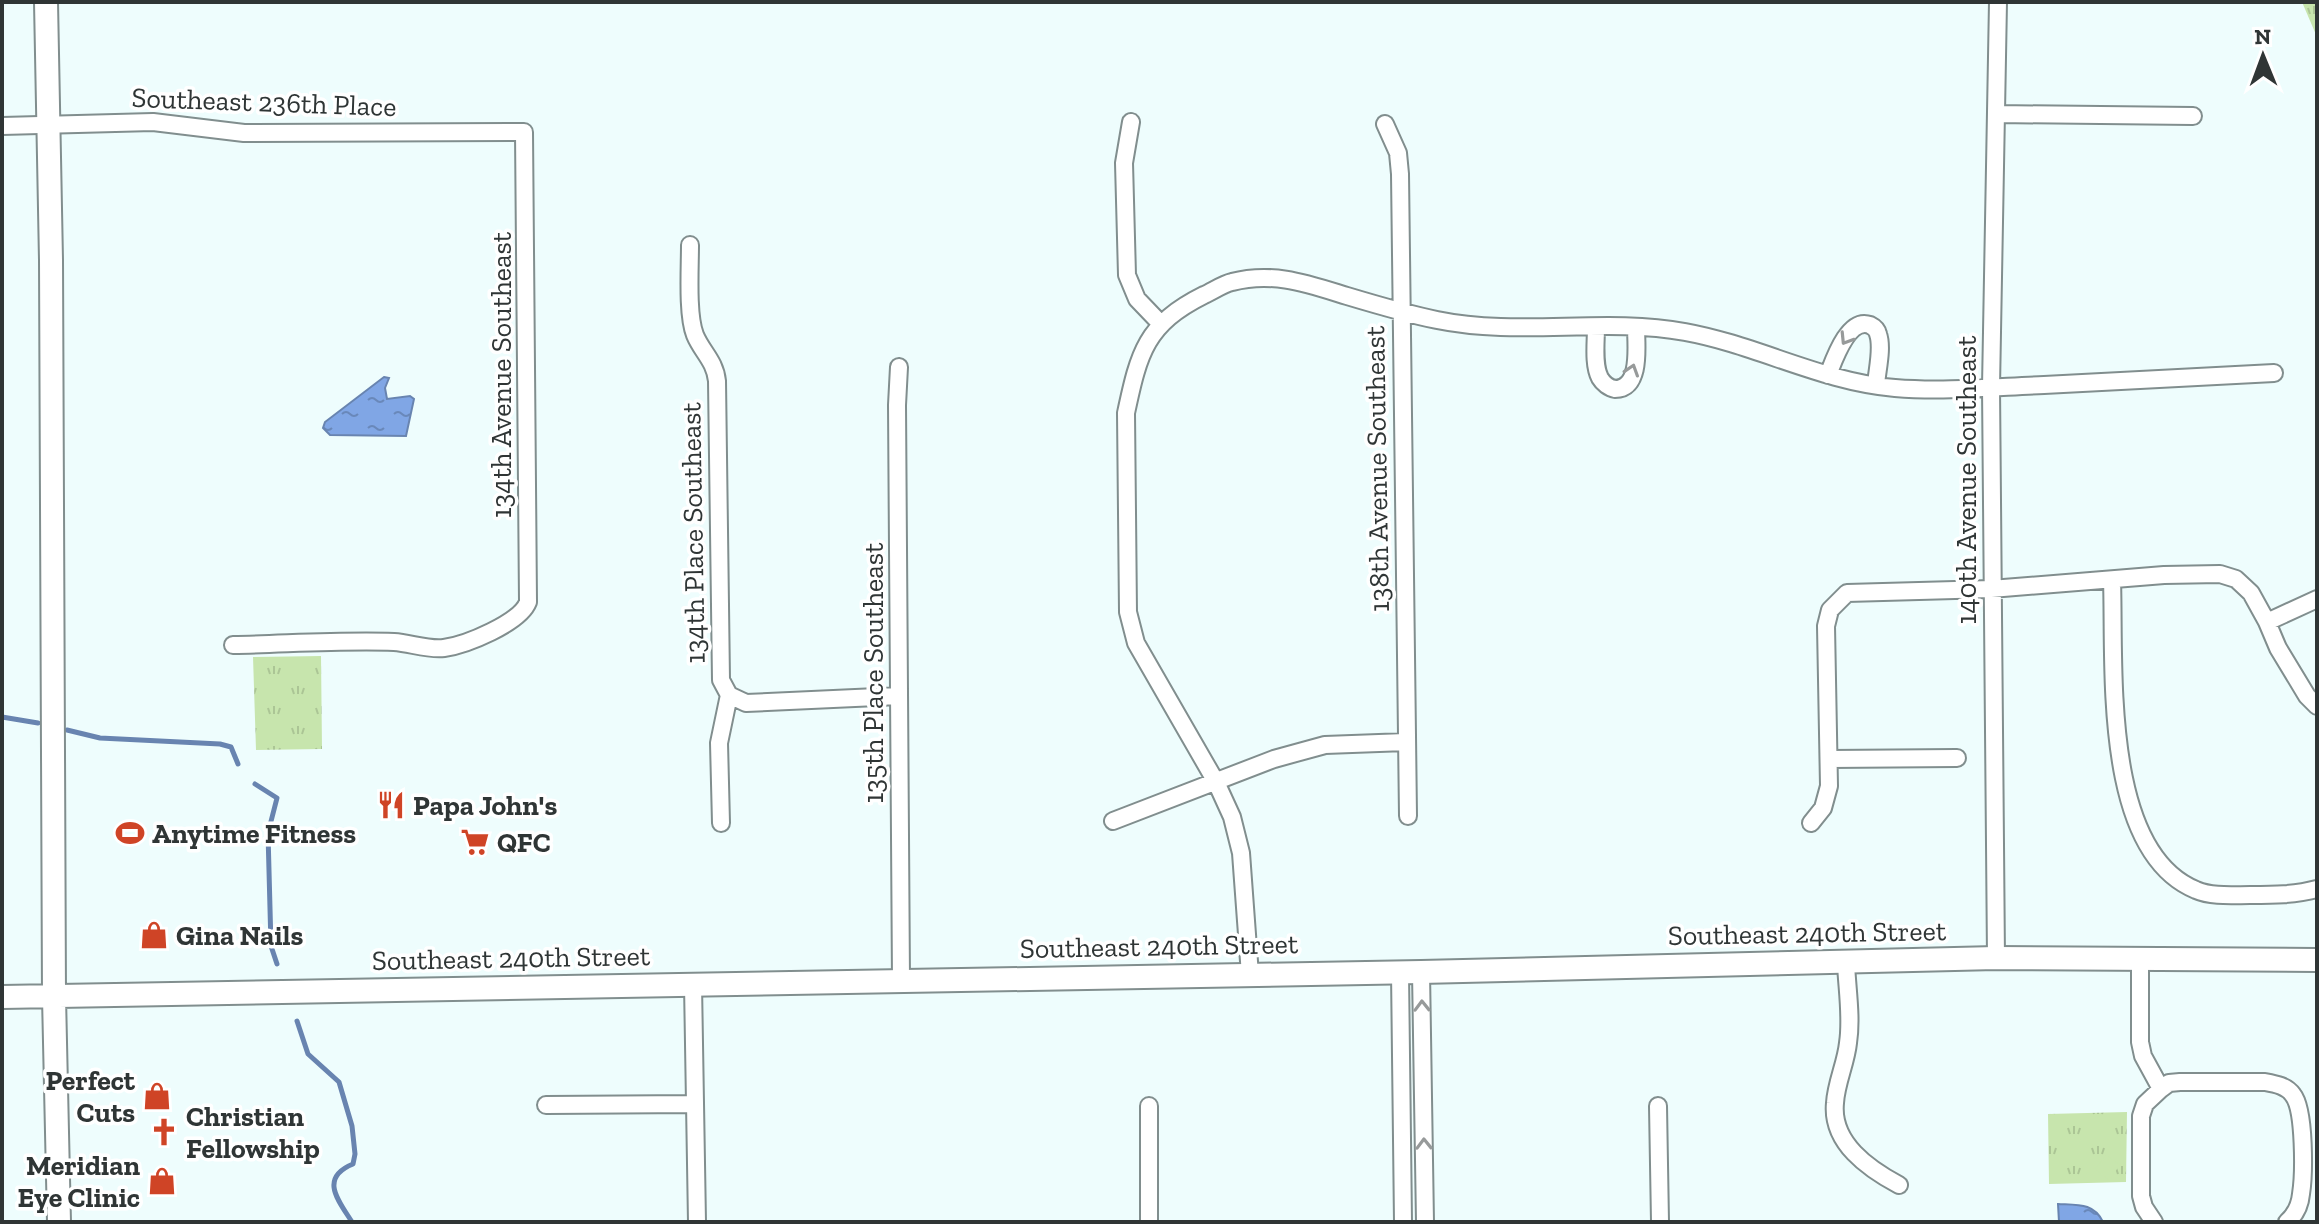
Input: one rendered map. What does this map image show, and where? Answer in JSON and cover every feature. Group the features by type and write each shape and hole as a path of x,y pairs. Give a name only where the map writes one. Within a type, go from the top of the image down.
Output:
{"main road":[{"path":"46,2 51,260 54,997 59,1222"},
{"name":"Southeast 240th Street","path":"2,997 1411,972 1996,958 2317,960"}],"street":[{"name":"140th Avenue Southeast","path":"1996,958 1991,387 1998,2"},
{"path":"1997,114 2193,116"},
{"name":"Southeast 236th Place","path":"2,126 153,122 244,133 524,132"},
{"path":"1131,122 1124,163 1127,275 1137,299 1160,323"},
{"name":"138th Avenue Southeast","path":"1385,124 1398,153 1400,174 1408,816"},
{"name":"134th Avenue Southeast","path":"233,645 395,642 443,648 483,635 520,616 528,602 524,132"},
{"name":"134th Place Southeast","path":"690,245 693,322 696,335 716,370 721,680 729,695 719,743 721,823"},
{"path":"1250,975 1241,853 1232,817 1216,782 1136,643 1128,612 1126,413 1142,353 1160,323 1194,300 1230,282 1267,277 1300,280 1400,312 1442,321 1499,327 1636,328 1684,332 1723,341 1828,375 1896,388 1991,387 2274,373"},
{"path":"1828,375 1843,341 1853,328 1864,324 1874,327 1879,335 1876,385"},
{"path":"1596,327 1599,377 1607,386 1616,389 1625,386 1636,366 1636,328"},
{"name":"135th Place Southeast","path":"899,367 901,980"},
{"path":"1811,823 1823,808 1829,786 1826,626 1830,610 1847,593 1991,589 2220,574 2236,579 2251,593 2278,648 2307,696 2317,706"},
{"path":"2112,580 2117,742 2124,783 2147,845 2168,872 2198,891 2222,896 2296,895 2317,889"},
{"path":"2267,622 2317,599"},
{"path":"729,695 746,703 899,696"},
{"path":"1113,821 1274,759 1325,745 1406,742"},
{"path":"1830,759 1957,758"},
{"path":"2140,959 2140,1042 2143,1056 2161,1089"},
{"path":"1846,963 1849,1042 1835,1113 1841,1132 1856,1157 1899,1185"},
{"path":"1403,1222 1411,972"},
{"path":"1411,972 1425,1222"},
{"path":"693,984 697,1222"},
{"path":"2152,1220 2141,1196 2141,1116 2145,1104 2169,1083 2265,1082 2292,1092 2302,1117 2302,1194 2289,1220"},
{"path":"546,1105 695,1104"},
{"path":"1149,1106 1149,1222"},
{"path":"1658,1106 1660,1222"}],"green space":[{"path":"2302,2 2317,2 2317,37"},
{"path":"321,656 322,749 256,750 253,657"},
{"path":"2127,1112 2126,1182 2049,1184 2048,1114"},
{"path":"2106,1155 2120,1165 2109,1180 2095,1169"}],"water":[{"path":"384,377 389,378 385,388 387,399 410,396 414,399 406,436 330,435 323,428 325,422"},
{"path":"2058,1204 2090,1208 2103,1222 2059,1222"}],"waterway":[{"path":"2,717 38,723"},
{"path":"67,730 100,738 220,744 231,747 238,764"},
{"path":"255,784 277,798 268,833 271,946 277,964"},
{"path":"297,1021 308,1054 339,1082 352,1126 353,1164 343,1170 334,1183 337,1198 352,1222"}],"place":[{"name":"Papa John's","path":"391,805"},
{"name":"Anytime Fitness","path":"130,833"},
{"name":"QFC","path":"475,842"},
{"name":"Gina Nails","path":"154,935"},
{"name":"Perfect Cuts","path":"157,1096"},
{"name":"Christian Fellowship","path":"164,1132"},
{"name":"Meridian Eye Clinic","path":"162,1181"}]}
